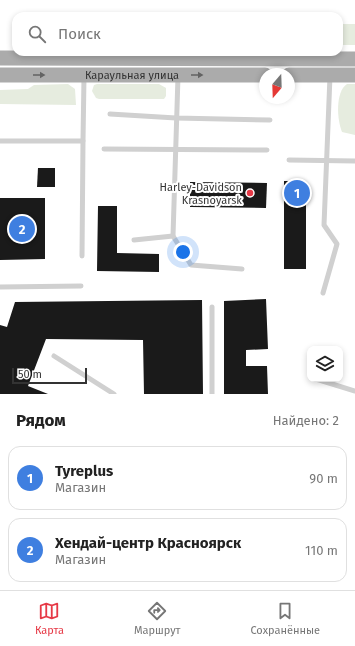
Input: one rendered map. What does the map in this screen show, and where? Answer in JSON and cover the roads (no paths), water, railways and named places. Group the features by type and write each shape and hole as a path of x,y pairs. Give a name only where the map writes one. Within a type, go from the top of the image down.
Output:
{"main road":[{"name":"Караульная улица","path":"0,58 355,59"},
{"name":"Караульная улица","path":"0,75 259,75"},
{"path":"295,75 355,75"}],"lane":[{"path":"82,256 84,75"},
{"path":"178,75 174,236 191,265 242,269"},
{"path":"323,293 337,244 324,225 325,161 330,75"},
{"path":"110,114 176,118 270,120"},
{"path":"0,141 83,141"},
{"path":"104,149 267,150"},
{"path":"289,160 355,161"},
{"path":"134,240 174,236"},
{"path":"0,287 81,286"},
{"path":"212,307 212,394"},
{"path":"54,356 114,394"},
{"path":"326,382 355,391"}],"place":[{"name":"Harley-Davidson Krasnoyarsk","path":"250,193"},
{"name":"Tyreplus","path":"297,193"},
{"name":"Хендай-центр Красноярск","path":"22,229"}]}
